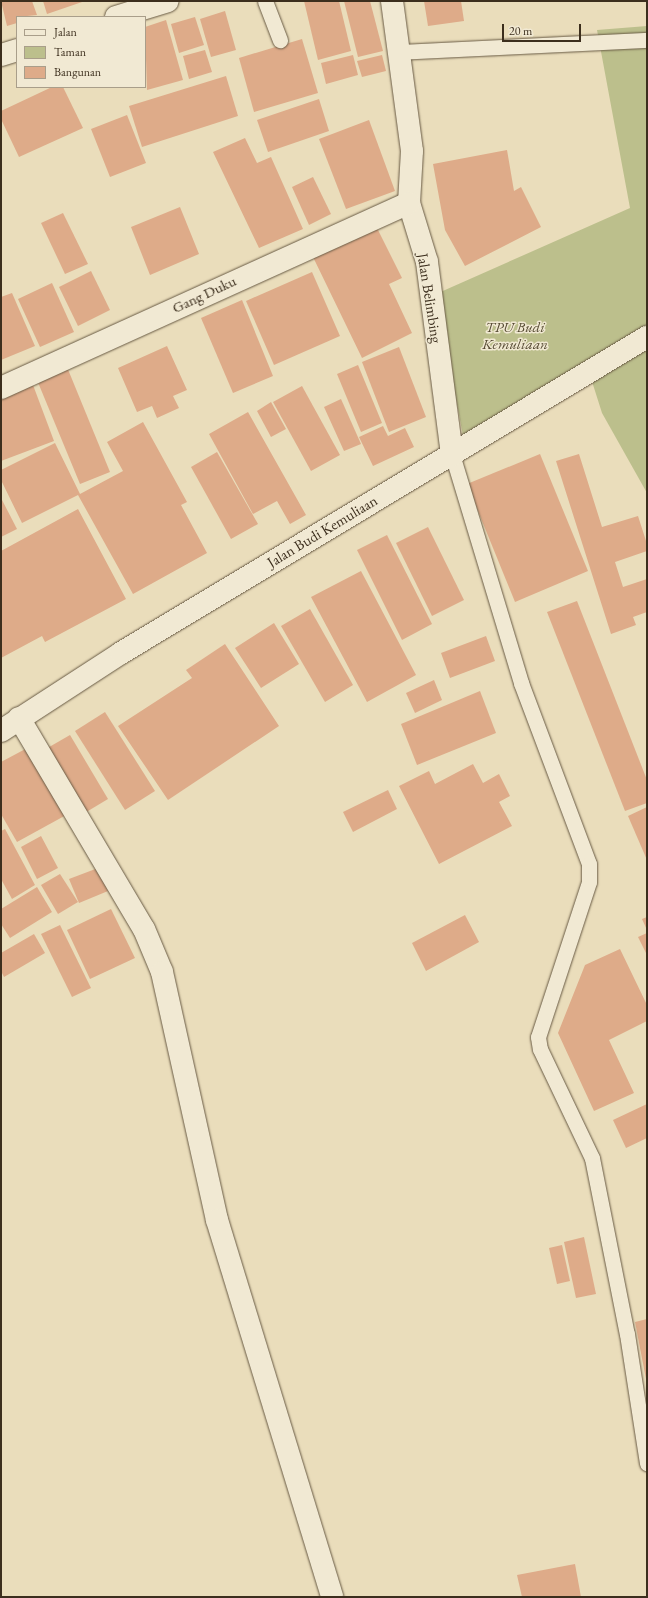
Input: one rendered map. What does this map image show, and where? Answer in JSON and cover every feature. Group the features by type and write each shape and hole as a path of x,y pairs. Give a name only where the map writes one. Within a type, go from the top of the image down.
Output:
{"street":[{"path":"119,16 168,1"},
{"name":"Jalan Belimbing","path":"392,1 412,151 409,203 427,262 452,454"},
{"path":"1,55 16,50"},
{"name":"Gang Duku","path":"1,388 409,203"},
{"name":"Jalan Budi Kemuliaan","path":"1,731 19,718 182,615 647,337"},
{"path":"19,718 144,929 162,972 217,1220 332,1597"}],"lane":[{"path":"265,1 280,40"},
{"path":"398,52 647,40"},
{"path":"452,454 521,683 589,864 589,882 538,1037 540,1049 592,1158 627,1334 647,1463"}],"green space":[{"name":"TPU Budi Kemuliaan","path":"647,26 647,493 602,413 589,372 465,446 436,294 630,208 597,30"}],"building":[{"path":"1,1 32,1 37,15 16,16 16,23 7,26"},
{"path":"43,1 85,1 47,14"},
{"path":"304,1 339,1 351,51 318,60"},
{"path":"344,1 370,1 383,51 358,57"},
{"path":"424,1 461,1 464,21 428,26"},
{"path":"225,11 236,50 211,57 200,19"},
{"path":"195,17 204,45 179,53 171,24"},
{"path":"166,20 183,80 147,90 146,27"},
{"path":"302,39 318,93 254,112 239,58"},
{"path":"205,50 212,72 189,79 183,56"},
{"path":"353,55 358,75 326,84 321,63"},
{"path":"382,55 386,71 362,77 357,61"},
{"path":"226,76 238,116 142,147 129,106"},
{"path":"50,88 63,88 83,128 19,157 1,119 1,111"},
{"path":"319,99 329,131 268,152 257,120"},
{"path":"127,115 146,163 110,177 91,129"},
{"path":"369,120 395,191 346,209 319,139"},
{"path":"245,138 257,163 271,157 303,229 259,248 213,152"},
{"path":"507,150 514,191 521,187 541,227 465,266 445,230 433,164"},
{"path":"313,177 331,214 309,225 292,187"},
{"path":"180,207 199,254 150,275 131,227"},
{"path":"63,213 88,264 65,274 41,223"},
{"path":"376,226 402,278 389,284 412,333 362,358 313,257"},
{"path":"91,271 110,310 78,326 59,287"},
{"path":"312,272 340,336 274,365 246,301"},
{"path":"52,283 74,332 40,347 18,299"},
{"path":"12,293 35,346 1,360 1,297"},
{"path":"242,300 273,376 233,393 201,318"},
{"path":"167,346 187,390 173,396 179,408 157,418 152,406 137,412 118,368"},
{"path":"399,347 426,417 389,432 362,362"},
{"path":"358,365 382,423 361,432 337,374"},
{"path":"67,367 110,472 80,484 37,380"},
{"path":"33,385 54,441 1,461 1,397"},
{"path":"302,386 340,455 311,471 273,402"},
{"path":"341,399 361,444 344,451 324,407"},
{"path":"271,402 286,429 271,437 257,411"},
{"path":"248,412 306,515 290,524 277,501 253,514 209,434"},
{"path":"143,422 187,502 181,505 207,553 133,594 78,495 22,523 1,480 1,470 55,443 80,494 123,471 107,442"},
{"path":"383,426 388,436 405,428 414,447 373,466 359,437"},
{"path":"217,452 258,524 231,539 191,467"},
{"path":"540,454 588,571 515,602 467,484"},
{"path":"579,454 602,527 638,516 647,544 647,551 615,562 623,587 647,579 647,612 633,617 636,625 611,634 556,461"},
{"path":"1,498 17,529 1,537"},
{"path":"78,509 126,599 45,642 42,636 1,658 1,551"},
{"path":"428,527 464,600 432,616 396,543"},
{"path":"387,535 432,624 402,640 357,550"},
{"path":"361,571 416,675 367,702 311,597"},
{"path":"577,601 647,780 647,803 625,811 547,612"},
{"path":"310,609 353,685 325,702 281,626"},
{"path":"274,623 299,664 261,688 235,648"},
{"path":"486,636 495,661 450,678 441,653"},
{"path":"225,644 279,726 168,800 118,726 192,678 186,670"},
{"path":"434,680 442,700 415,713 406,693"},
{"path":"480,691 496,733 417,765 401,724"},
{"path":"105,712 155,791 125,810 75,731"},
{"path":"70,735 108,799 83,814 44,750"},
{"path":"31,746 68,814 17,842 1,814 1,762"},
{"path":"473,764 483,783 499,774 510,796 499,802 512,826 439,864 399,786 429,771 435,784"},
{"path":"388,790 397,809 353,832 343,812"},
{"path":"647,807 647,860 628,816"},
{"path":"5,829 35,885 12,899 1,879 1,831"},
{"path":"41,836 58,868 37,879 21,847"},
{"path":"98,868 108,891 79,903 69,879"},
{"path":"60,874 78,902 58,914 41,885"},
{"path":"37,887 52,912 10,938 1,924 1,909"},
{"path":"111,909 135,958 90,979 67,930"},
{"path":"465,915 479,942 426,971 412,943"},
{"path":"647,917 647,930 642,919"},
{"path":"60,925 91,988 72,997 41,934"},
{"path":"647,933 647,955 638,937"},
{"path":"34,934 45,953 4,977 1,971 1,953"},
{"path":"620,949 647,1005 647,1021 609,1040 634,1093 594,1111 558,1033 585,965"},
{"path":"647,1104 647,1138 626,1148 613,1120"},
{"path":"584,1237 596,1294 576,1298 564,1242"},
{"path":"562,1245 570,1281 557,1284 549,1248"},
{"path":"647,1319 647,1378 646,1379 635,1322"},
{"path":"575,1564 581,1597 522,1597 517,1575"}]}
